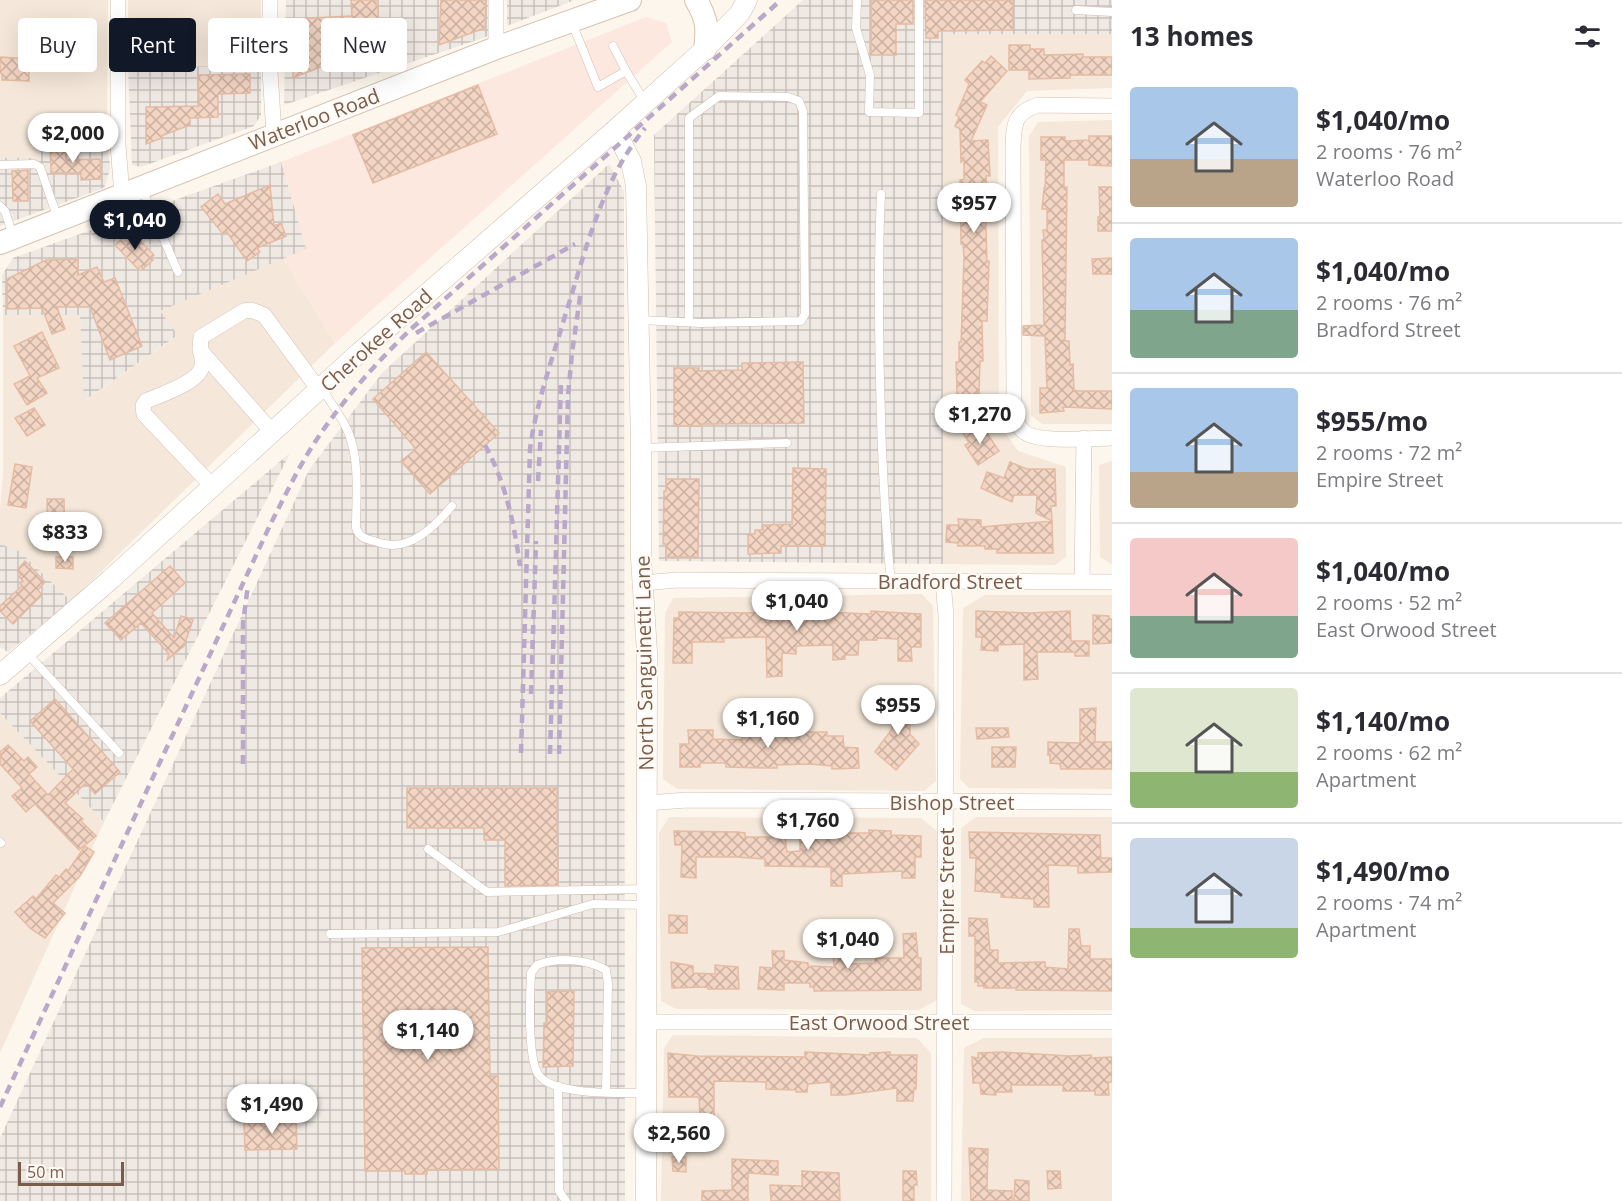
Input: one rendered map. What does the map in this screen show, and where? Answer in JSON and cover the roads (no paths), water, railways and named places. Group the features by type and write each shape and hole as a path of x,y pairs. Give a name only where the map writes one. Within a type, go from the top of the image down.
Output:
{"main road":[{"name":"Waterloo Road","path":"7,240 496,48 630,0"},
{"path":"696,0 705,15 708,29 705,49"}],"street":[{"path":"118,0 118,145 132,191"},
{"path":"270,0 273,135"},
{"path":"496,0 496,48"},
{"name":"Cherokee Road","path":"0,675 705,49 740,13 747,0"},
{"path":"1112,106 1038,105 1027,108 1020,114 1014,126 1014,405 1018,426 1029,436 1037,438 1112,438"},
{"name":"North Sanguinetti Lane","path":"615,130 631,161 636,186 641,558 647,652 646,1201"},
{"path":"213,487 144,414 143,406 146,401 197,376 202,370 201,338 244,311 251,310 264,315 320,389"},
{"path":"200,350 273,433"},
{"path":"1082,582 1084,438"},
{"name":"Bradford Street","path":"643,583 677,580 1112,582"},
{"name":"Empire Street","path":"944,581 946,616 944,1201"},
{"name":"Bishop Street","path":"647,802 687,800 1112,802"},
{"name":"East Orwood Street","path":"646,1022 1112,1022"}],"lane":[{"path":"857,0 856,28 870,75 868,112 919,113 919,0"},
{"path":"1076,10 1112,12"},
{"path":"571,22 598,87 626,71"},
{"path":"613,46 645,103"},
{"path":"638,320 689,322 801,321 805,314 803,111 800,101 788,97 719,96 689,118 689,322"},
{"path":"0,165 34,164 40,167 58,220"},
{"path":"132,191 177,272"},
{"path":"882,194 878,262 880,404 887,547 891,581"},
{"path":"0,206 5,211 7,240"},
{"path":"320,389 348,432 354,449 358,534 364,539 376,542 402,544 434,526 452,506"},
{"path":"641,448 788,443"},
{"path":"27,653 118,753"},
{"path":"428,849 487,892 647,897"},
{"path":"330,934 498,932 593,904 647,897"},
{"path":"606,1092 608,976 606,970 595,964 581,961 542,963 533,968 531,973 531,1045 538,1074 549,1083 591,1092 646,1093"},
{"path":"558,1086 560,1191 566,1201"}],"railway":[{"path":"0,1107 271,523 303,462 325,427 360,383 410,330 781,0"},
{"path":"521,753 530,449 536,415 596,217 617,171 645,128"},
{"path":"416,333 575,244"},
{"path":"559,754 568,396 581,290"},
{"path":"550,754 561,381"},
{"path":"538,481 541,430"},
{"path":"485,445 508,504 520,566"},
{"path":"531,694 536,541"},
{"path":"243,764 243,623 248,585"}]}
